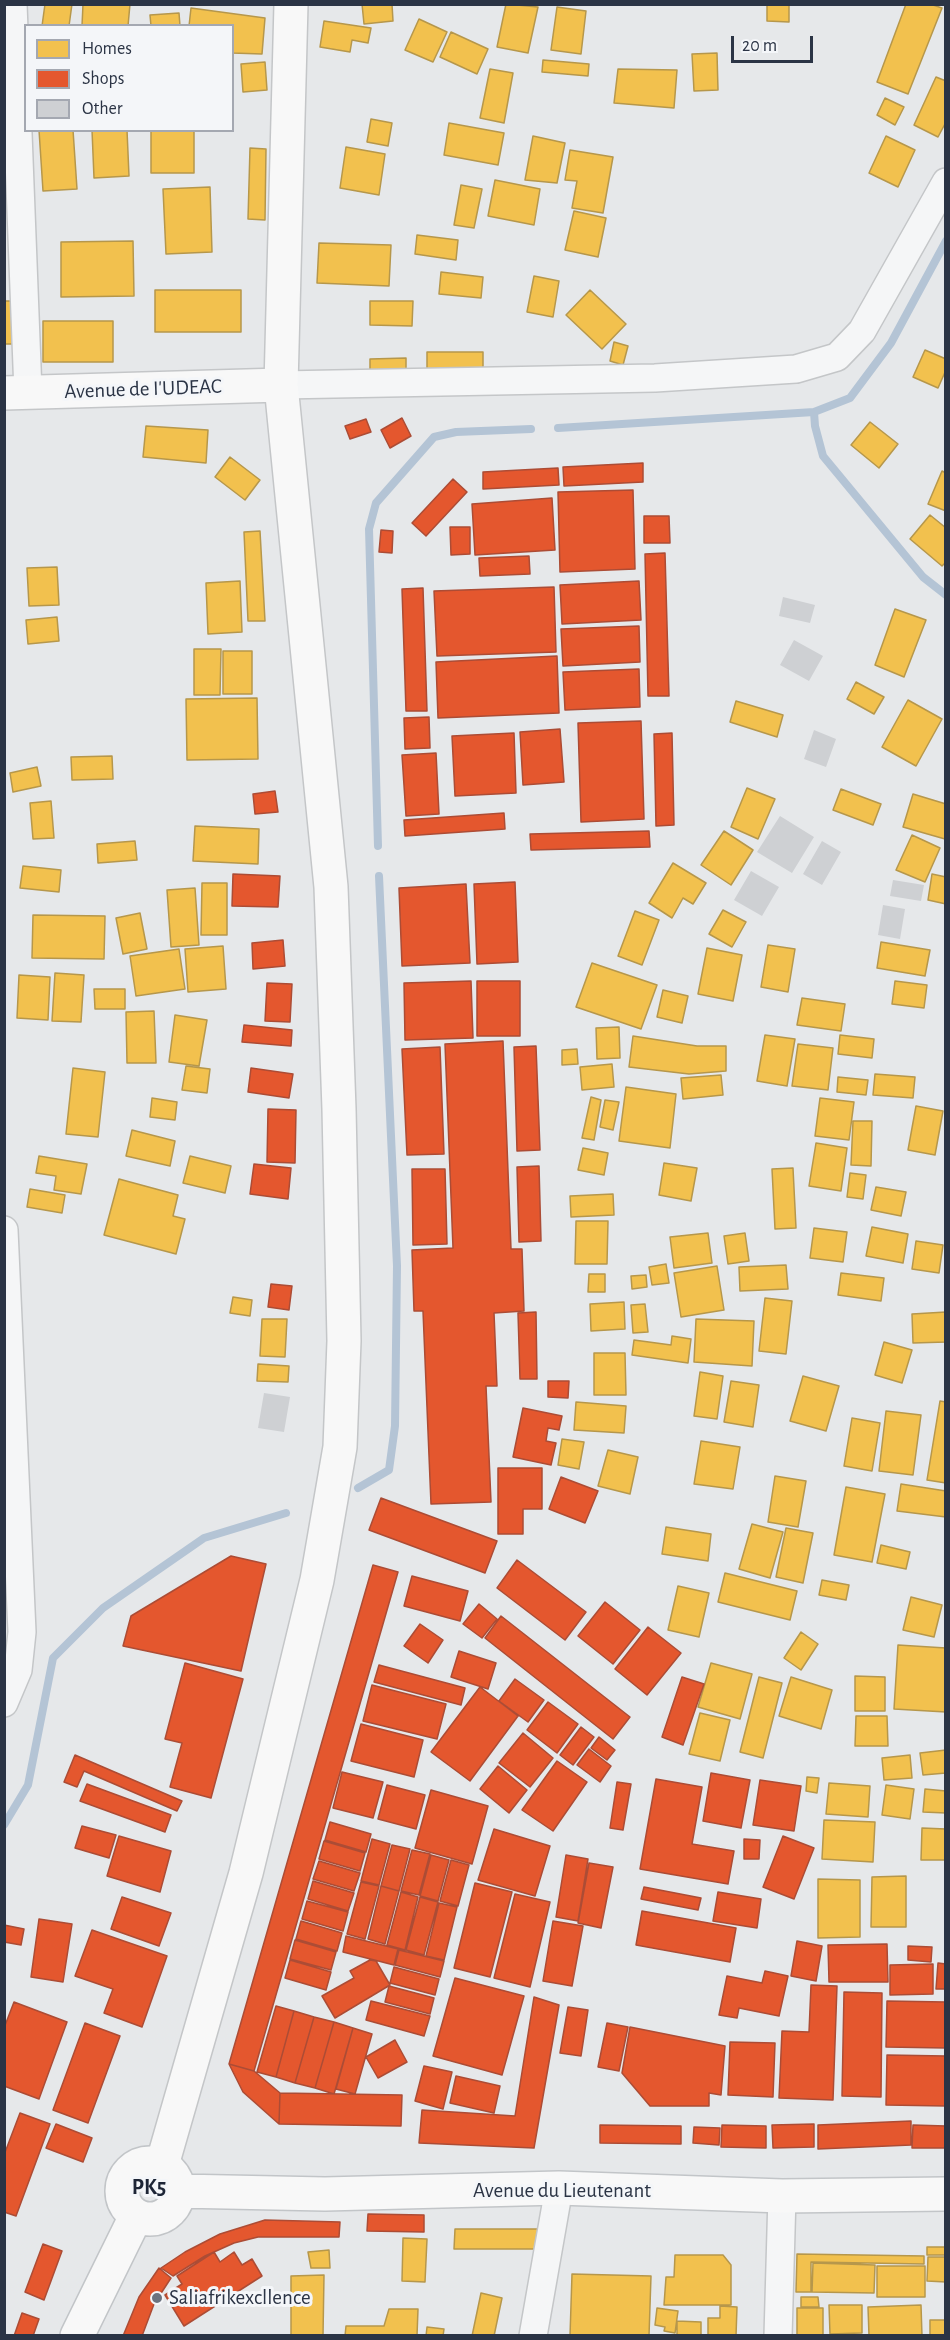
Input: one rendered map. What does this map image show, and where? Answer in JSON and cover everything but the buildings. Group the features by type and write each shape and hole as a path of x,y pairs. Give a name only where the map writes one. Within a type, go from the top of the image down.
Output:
{"main road":[{"path":"170,2178 155,2163 143,2163 134,2167 126,2175 122,2186 122,2198 126,2207 136,2216 155,2219 166,2214 174,2206 170,2178 317,1580 340,1447 344,1341 331,887 281,385 291,4"},
{"name":"Avenue de I'UDEAC","path":"16,393 281,385"},
{"name":"Avenue du Lieutenant","path":"170,2178 325,2193 559,2188 782,2196 945,2194"},
{"path":"76,2336 136,2216"}],"street":[{"path":"13,4 16,393"},
{"path":"281,385 655,378 796,369 837,357 862,331 945,182"},
{"path":"4,1230 22,1632 18,1670 4,1703"},
{"path":"533,2336 559,2188"},
{"path":"778,2336 782,2196"}],"waterway":[{"path":"558,428 814,412 850,398 891,343 946,241"},
{"path":"814,412 815,426 823,456 923,577 946,595"},
{"path":"378,846 369,529 376,503 434,437 456,432 531,429"},
{"path":"358,1488 389,1470 395,1426 397,1266 379,876"},
{"path":"4,1825 28,1785 53,1658 103,1608 204,1538 286,1513"}],"place":[{"name":"Saliafrikexcllence","path":"157,2298"}],"district":[{"name":"PK5","path":"149,2187"}]}
